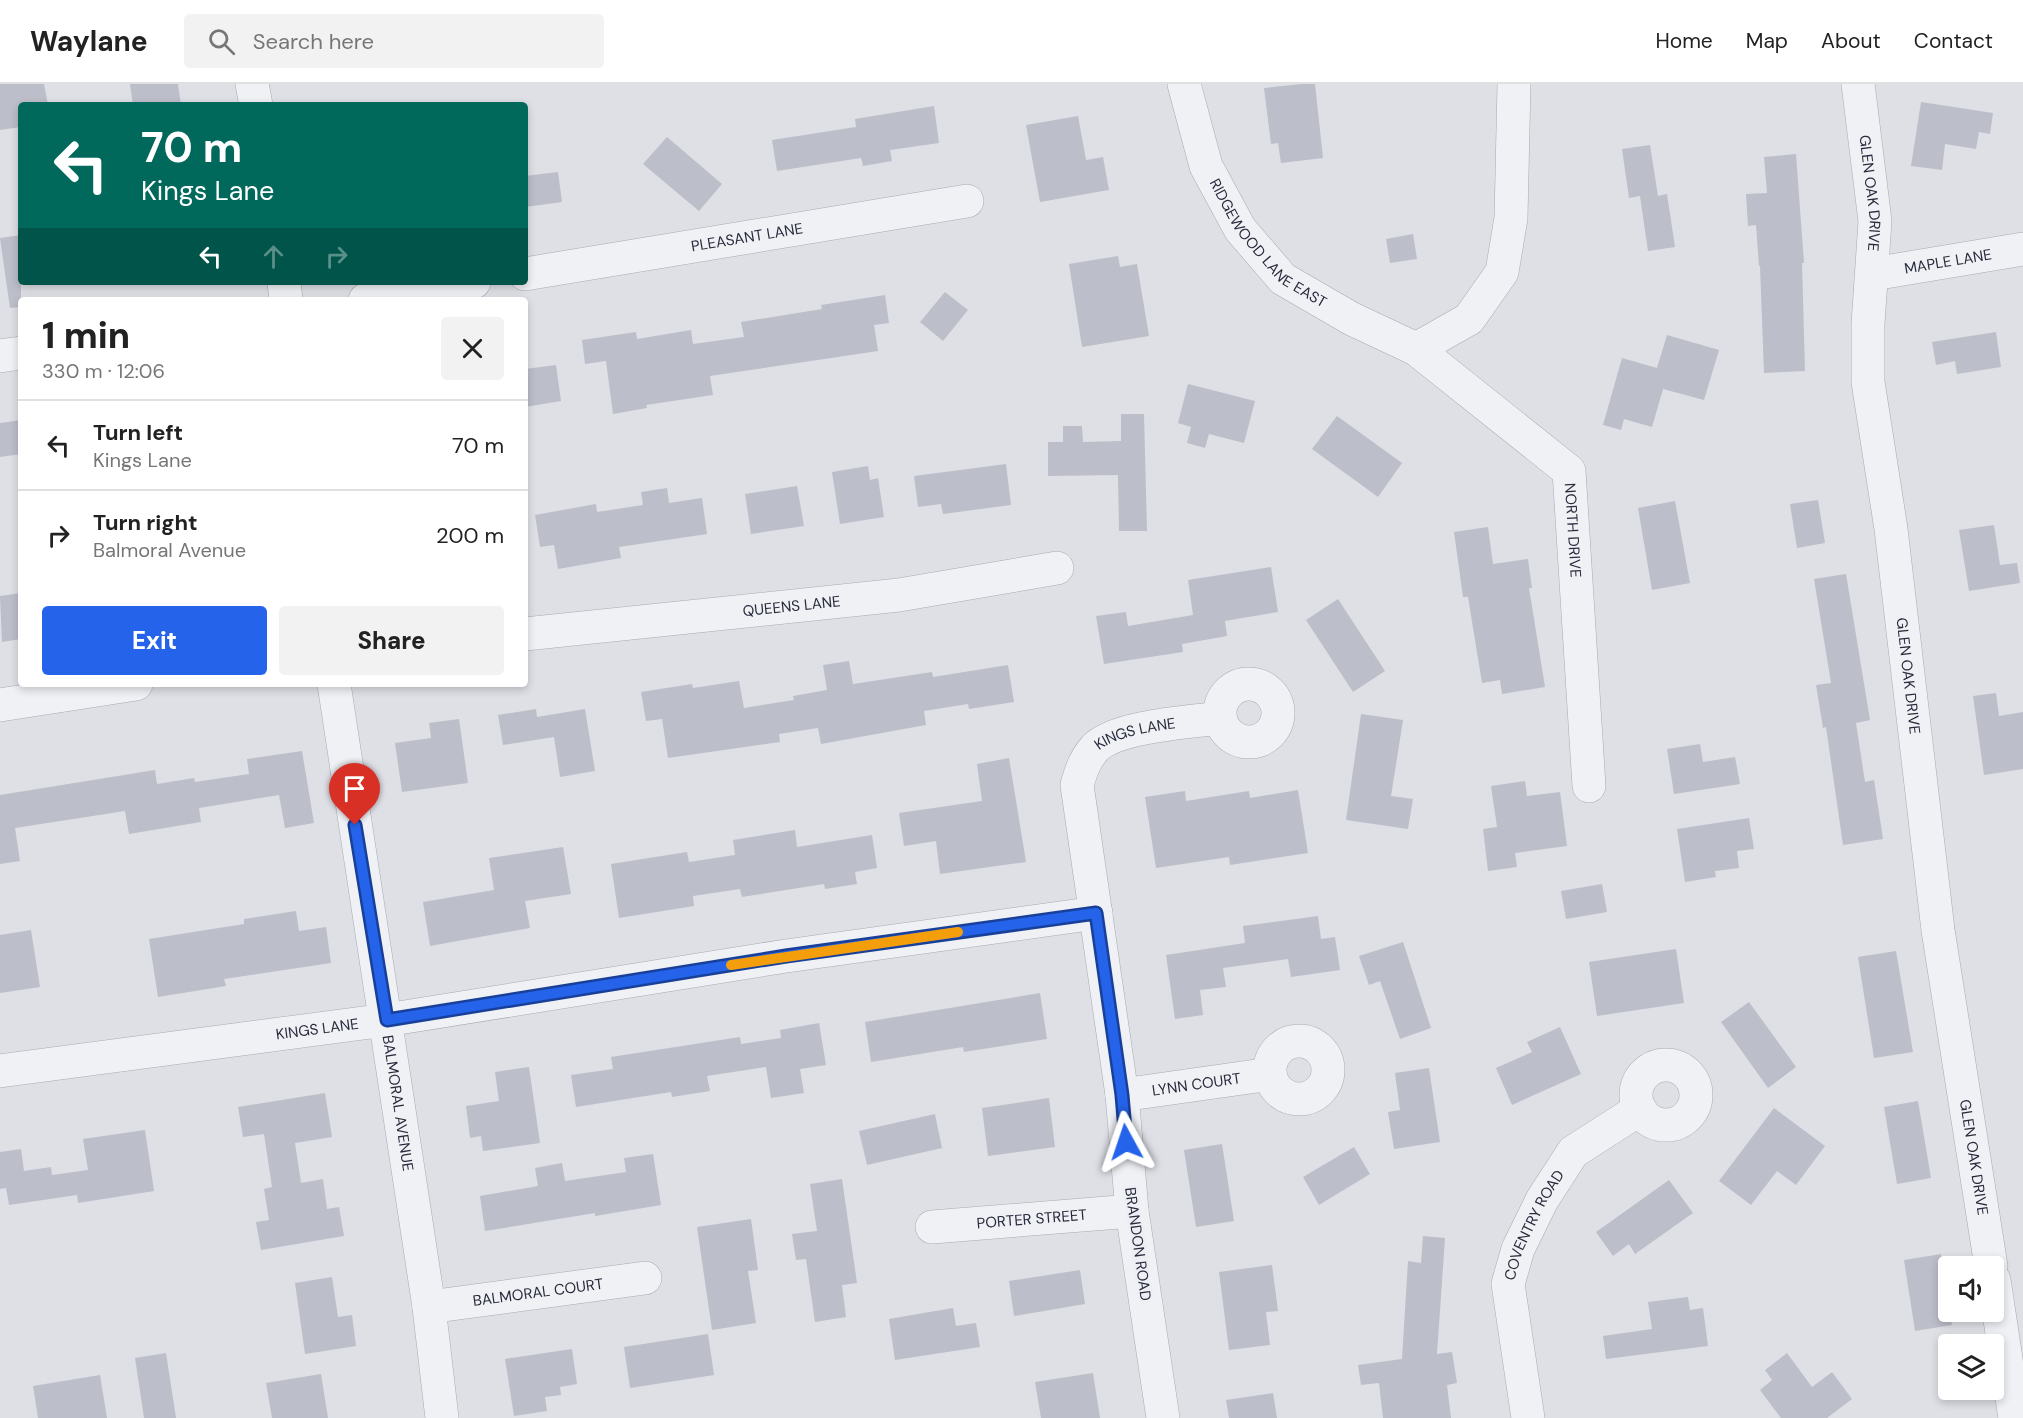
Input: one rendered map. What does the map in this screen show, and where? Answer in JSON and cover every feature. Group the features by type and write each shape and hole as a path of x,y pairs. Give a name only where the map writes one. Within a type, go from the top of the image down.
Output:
{"street":[{"path":"252,84 255,102"},
{"name":"RIDGEWOOD LANE EAST","path":"1184,84 1206,166 1240,229 1283,279 1352,319 1416,348"},
{"path":"1416,348 1469,320 1502,272 1511,218 1514,84"},
{"name":"GLEN OAK DRIVE","path":"1858,84 1875,221 1868,324 1868,382 1891,529 1938,930 1989,1256"},
{"name":"PLEASANT LANE","path":"528,274 968,201"},
{"name":"MAPLE LANE","path":"1873,274 2023,249"},
{"path":"383,297 456,285"},
{"name":"NORTH DRIVE","path":"1416,348 1569,471 1589,786"},
{"path":"0,357 18,354"},
{"name":"QUEENS LANE","path":"528,634 900,595 1057,568"},
{"path":"0,705 117,687"},
{"name":"BALMORAL AVENUE","path":"334,687 387,1020 429,1307 442,1418"},
{"name":"KINGS LANE","path":"1077,785 1084,763 1097,746 1122,733 1166,724 1220,718"},
{"name":"BRANDON ROAD","path":"1077,785 1122,1095 1132,1211 1163,1418"},
{"name":"KINGS LANE","path":"0,1071 387,1020 786,956 1096,913"},
{"name":"LYNN COURT","path":"1122,1095 1270,1074"},
{"name":"COVENTRY ROAD","path":"1528,1418 1508,1284 1518,1249 1542,1200 1573,1152 1640,1109"},
{"name":"PORTER STREET","path":"932,1227 1132,1211"},
{"name":"BALMORAL COURT","path":"429,1307 645,1278"},
{"path":"2000,1322 2015,1418"}],"building":[{"path":"0,84 44,84 47,102 18,102 18,127 0,130"},
{"path":"130,84 178,84 181,102 133,102"},
{"path":"1315,84 1323,158 1281,163 1278,143 1271,144 1264,88"},
{"path":"1921,102 1993,113 1990,134 1979,132 1976,149 1945,144 1942,170 1911,166"},
{"path":"934,106 939,143 890,150 892,161 863,166 861,158 777,171 772,140 856,127 855,119"},
{"path":"1078,116 1086,160 1103,157 1109,190 1040,202 1026,125"},
{"path":"667,137 722,184 699,211 643,164"},
{"path":"1650,145 1658,196 1667,194 1675,247 1648,251 1640,196 1629,198 1622,149"},
{"path":"1796,154 1804,263 1802,263 1805,371 1764,373 1756,225 1748,226 1746,194 1767,193 1764,157"},
{"path":"558,172 562,202 528,207 528,176"},
{"path":"1413,234 1417,259 1390,263 1386,239"},
{"path":"18,235 18,285 21,285 21,297 18,297 18,307 10,308 0,238"},
{"path":"1118,256 1120,267 1137,264 1149,336 1082,347 1069,264"},
{"path":"945,292 968,310 943,341 920,322"},
{"path":"885,295 889,323 874,325 878,351 710,376 713,395 646,405 647,408 613,414 606,361 585,364 582,340 636,332 637,339 691,330 693,344 744,337 741,322 822,309 821,305"},
{"path":"1996,332 2001,367 1957,374 1955,361 1936,365 1932,342"},
{"path":"1667,335 1719,350 1704,400 1663,389 1652,427 1624,419 1621,430 1603,425 1622,358 1657,368"},
{"path":"556,365 561,401 528,406 528,369"},
{"path":"1188,384 1255,401 1244,443 1209,434 1205,448 1187,443 1191,427 1178,423"},
{"path":"1121,414 1144,414 1147,531 1119,531 1118,475 1048,476 1048,442 1063,442 1063,426 1082,426 1083,442 1121,441"},
{"path":"1337,416 1402,463 1378,497 1312,449"},
{"path":"18,420 18,454 0,457 0,423"},
{"path":"1006,464 1011,505 943,514 941,504 918,507 914,476"},
{"path":"868,466 870,480 878,478 884,517 840,524 832,472"},
{"path":"797,486 804,526 751,534 745,494"},
{"path":"667,488 669,503 702,498 707,534 619,547 621,558 558,569 554,545 540,547 535,515 596,504 597,512 643,505 641,492"},
{"path":"1818,500 1825,543 1797,548 1790,504"},
{"path":"1675,501 1690,583 1652,590 1638,508"},
{"path":"1994,525 2000,565 2017,563 2020,583 1969,591 1959,530"},
{"path":"1488,527 1493,564 1528,559 1532,588 1529,588 1545,687 1502,694 1500,680 1482,683 1468,597 1463,597 1454,532"},
{"path":"1271,567 1278,612 1225,621 1227,636 1182,644 1183,652 1104,664 1096,616 1126,612 1128,626 1193,615 1188,580"},
{"path":"1846,574 1870,720 1856,723 1865,782 1874,780 1883,839 1843,845 1826,727 1823,728 1816,685 1831,683 1814,579"},
{"path":"18,593 18,639 2,642 0,596"},
{"path":"1338,599 1385,671 1353,692 1306,620"},
{"path":"849,661 853,684 932,672 933,677 1008,665 1014,702 969,709 968,704 924,711 926,725 821,744 818,728 779,734 780,742 668,758 662,719 646,721 641,692 692,684 693,688 739,681 744,708 794,700 793,696 827,690 823,665"},
{"path":"1996,693 1999,716 2023,712 2023,769 1984,775 1973,696"},
{"path":"536,709 537,717 585,709 595,771 560,777 554,737 503,745 498,715"},
{"path":"1361,714 1403,720 1391,796 1413,799 1408,829 1346,820"},
{"path":"459,719 468,783 402,792 395,743 431,738 429,723"},
{"path":"1700,744 1703,762 1735,757 1740,784 1674,794 1667,749"},
{"path":"302,751 314,823 285,828 279,795 199,808 201,822 129,834 125,811 15,828 20,861 0,864 0,795 155,770 157,784 194,778 195,782 249,774 247,759"},
{"path":"1009,758 1026,862 940,874 936,841 904,846 899,813 982,801 977,764"},
{"path":"1525,781 1527,796 1560,792 1567,846 1515,853 1517,867 1488,871 1483,829 1497,827 1491,786"},
{"path":"1298,790 1308,853 1230,865 1229,857 1156,868 1145,797 1185,791 1186,801 1249,791 1250,798"},
{"path":"1749,818 1754,849 1737,851 1739,868 1715,871 1716,877 1685,882 1677,829"},
{"path":"795,830 797,847 872,835 877,868 855,872 857,884 825,889 824,884 742,897 740,889 693,896 694,906 619,918 611,864 687,852 689,862 735,855 733,840"},
{"path":"563,847 571,894 525,901 530,928 430,946 423,902 494,890 489,858"},
{"path":"1602,884 1607,912 1566,919 1561,891"},
{"path":"296,911 299,931 326,927 331,963 224,979 226,986 158,997 149,939 244,924 244,919"},
{"path":"1318,916 1321,939 1335,937 1340,970 1291,977 1288,959 1223,968 1226,987 1200,990 1203,1015 1175,1019 1166,955 1245,943 1243,926"},
{"path":"31,930 40,987 0,993 0,935"},
{"path":"1403,942 1431,1028 1400,1039 1380,981 1369,985 1359,956"},
{"path":"1676,949 1684,1003 1597,1016 1589,962"},
{"path":"1896,951 1913,1052 1874,1058 1858,957"},
{"path":"1040,993 1047,1039 964,1052 963,1047 871,1062 865,1022"},
{"path":"1749,1002 1796,1067 1768,1088 1721,1022"},
{"path":"819,1023 826,1065 800,1069 804,1093 771,1098 766,1067 707,1076 710,1091 672,1097 671,1092 576,1107 571,1075 613,1069 611,1057 740,1037 741,1044 781,1038 780,1030"},
{"path":"1560,1027 1581,1074 1512,1105 1496,1068 1532,1052 1527,1042"},
{"path":"529,1067 540,1143 483,1151 481,1136 470,1138 466,1106 499,1101 495,1072"},
{"path":"1429,1068 1440,1142 1394,1149 1388,1112 1400,1110 1395,1073"},
{"path":"325,1093 332,1137 295,1143 301,1183 323,1179 327,1209 339,1207 344,1236 261,1250 256,1222 269,1220 264,1189 272,1187 264,1134 243,1137 238,1107"},
{"path":"1049,1098 1055,1147 988,1156 982,1108"},
{"path":"1918,1101 1931,1178 1897,1184 1884,1107"},
{"path":"1774,1108 1825,1146 1796,1185 1777,1171 1751,1205 1719,1181"},
{"path":"935,1114 942,1148 867,1165 859,1131"},
{"path":"145,1130 154,1191 78,1203 77,1195 9,1205 6,1188 0,1189 0,1152 21,1149 24,1171 51,1167 52,1175 88,1170 83,1139"},
{"path":"1222,1144 1234,1221 1196,1227 1184,1150"},
{"path":"1354,1147 1370,1174 1319,1205 1303,1177"},
{"path":"653,1154 661,1205 485,1231 480,1196 538,1186 535,1168 562,1163 565,1181 626,1172 624,1158"},
{"path":"842,1179 857,1283 842,1285 846,1317 815,1322 806,1259 796,1260 792,1234 817,1231 810,1184"},
{"path":"1669,1180 1693,1213 1635,1254 1629,1244 1613,1256 1596,1232"},
{"path":"751,1219 758,1270 748,1271 756,1323 712,1330 697,1227"},
{"path":"1423,1236 1445,1238 1437,1354 1452,1352 1457,1383 1447,1385 1451,1418 1383,1418 1379,1383 1361,1385 1358,1365 1402,1359 1408,1261 1421,1263"},
{"path":"1941,1254 1941,1256 1938,1256 1938,1322 1952,1322 1952,1325 1915,1331 1904,1260"},
{"path":"1272,1265 1278,1311 1266,1312 1270,1345 1229,1350 1219,1272"},
{"path":"1080,1270 1085,1304 1014,1316 1009,1281"},
{"path":"332,1277 338,1317 352,1315 356,1346 305,1354 295,1283"},
{"path":"1688,1297 1690,1310 1703,1308 1708,1346 1606,1359 1603,1336 1652,1329 1648,1302"},
{"path":"953,1308 956,1326 976,1323 980,1347 895,1360 889,1319"},
{"path":"708,1334 714,1375 630,1388 624,1347"},
{"path":"572,1349 577,1384 560,1387 561,1395 545,1397 547,1411 514,1416 505,1359"},
{"path":"166,1353 176,1418 144,1418 135,1358"},
{"path":"1787,1353 1812,1387 1832,1372 1852,1399 1827,1418 1781,1418 1760,1390 1772,1380 1765,1370"},
{"path":"1093,1373 1100,1418 1041,1418 1035,1382"},
{"path":"321,1374 328,1418 272,1418 266,1383"},
{"path":"100,1375 107,1418 38,1418 33,1386"},
{"path":"1273,1393 1277,1418 1229,1418 1226,1400"}],"slow traffic":[{"path":"731,965 958,932"}],"route":[{"path":"355,825 387,1020 786,956 1096,913 1122,1095 1126,1142"}]}
